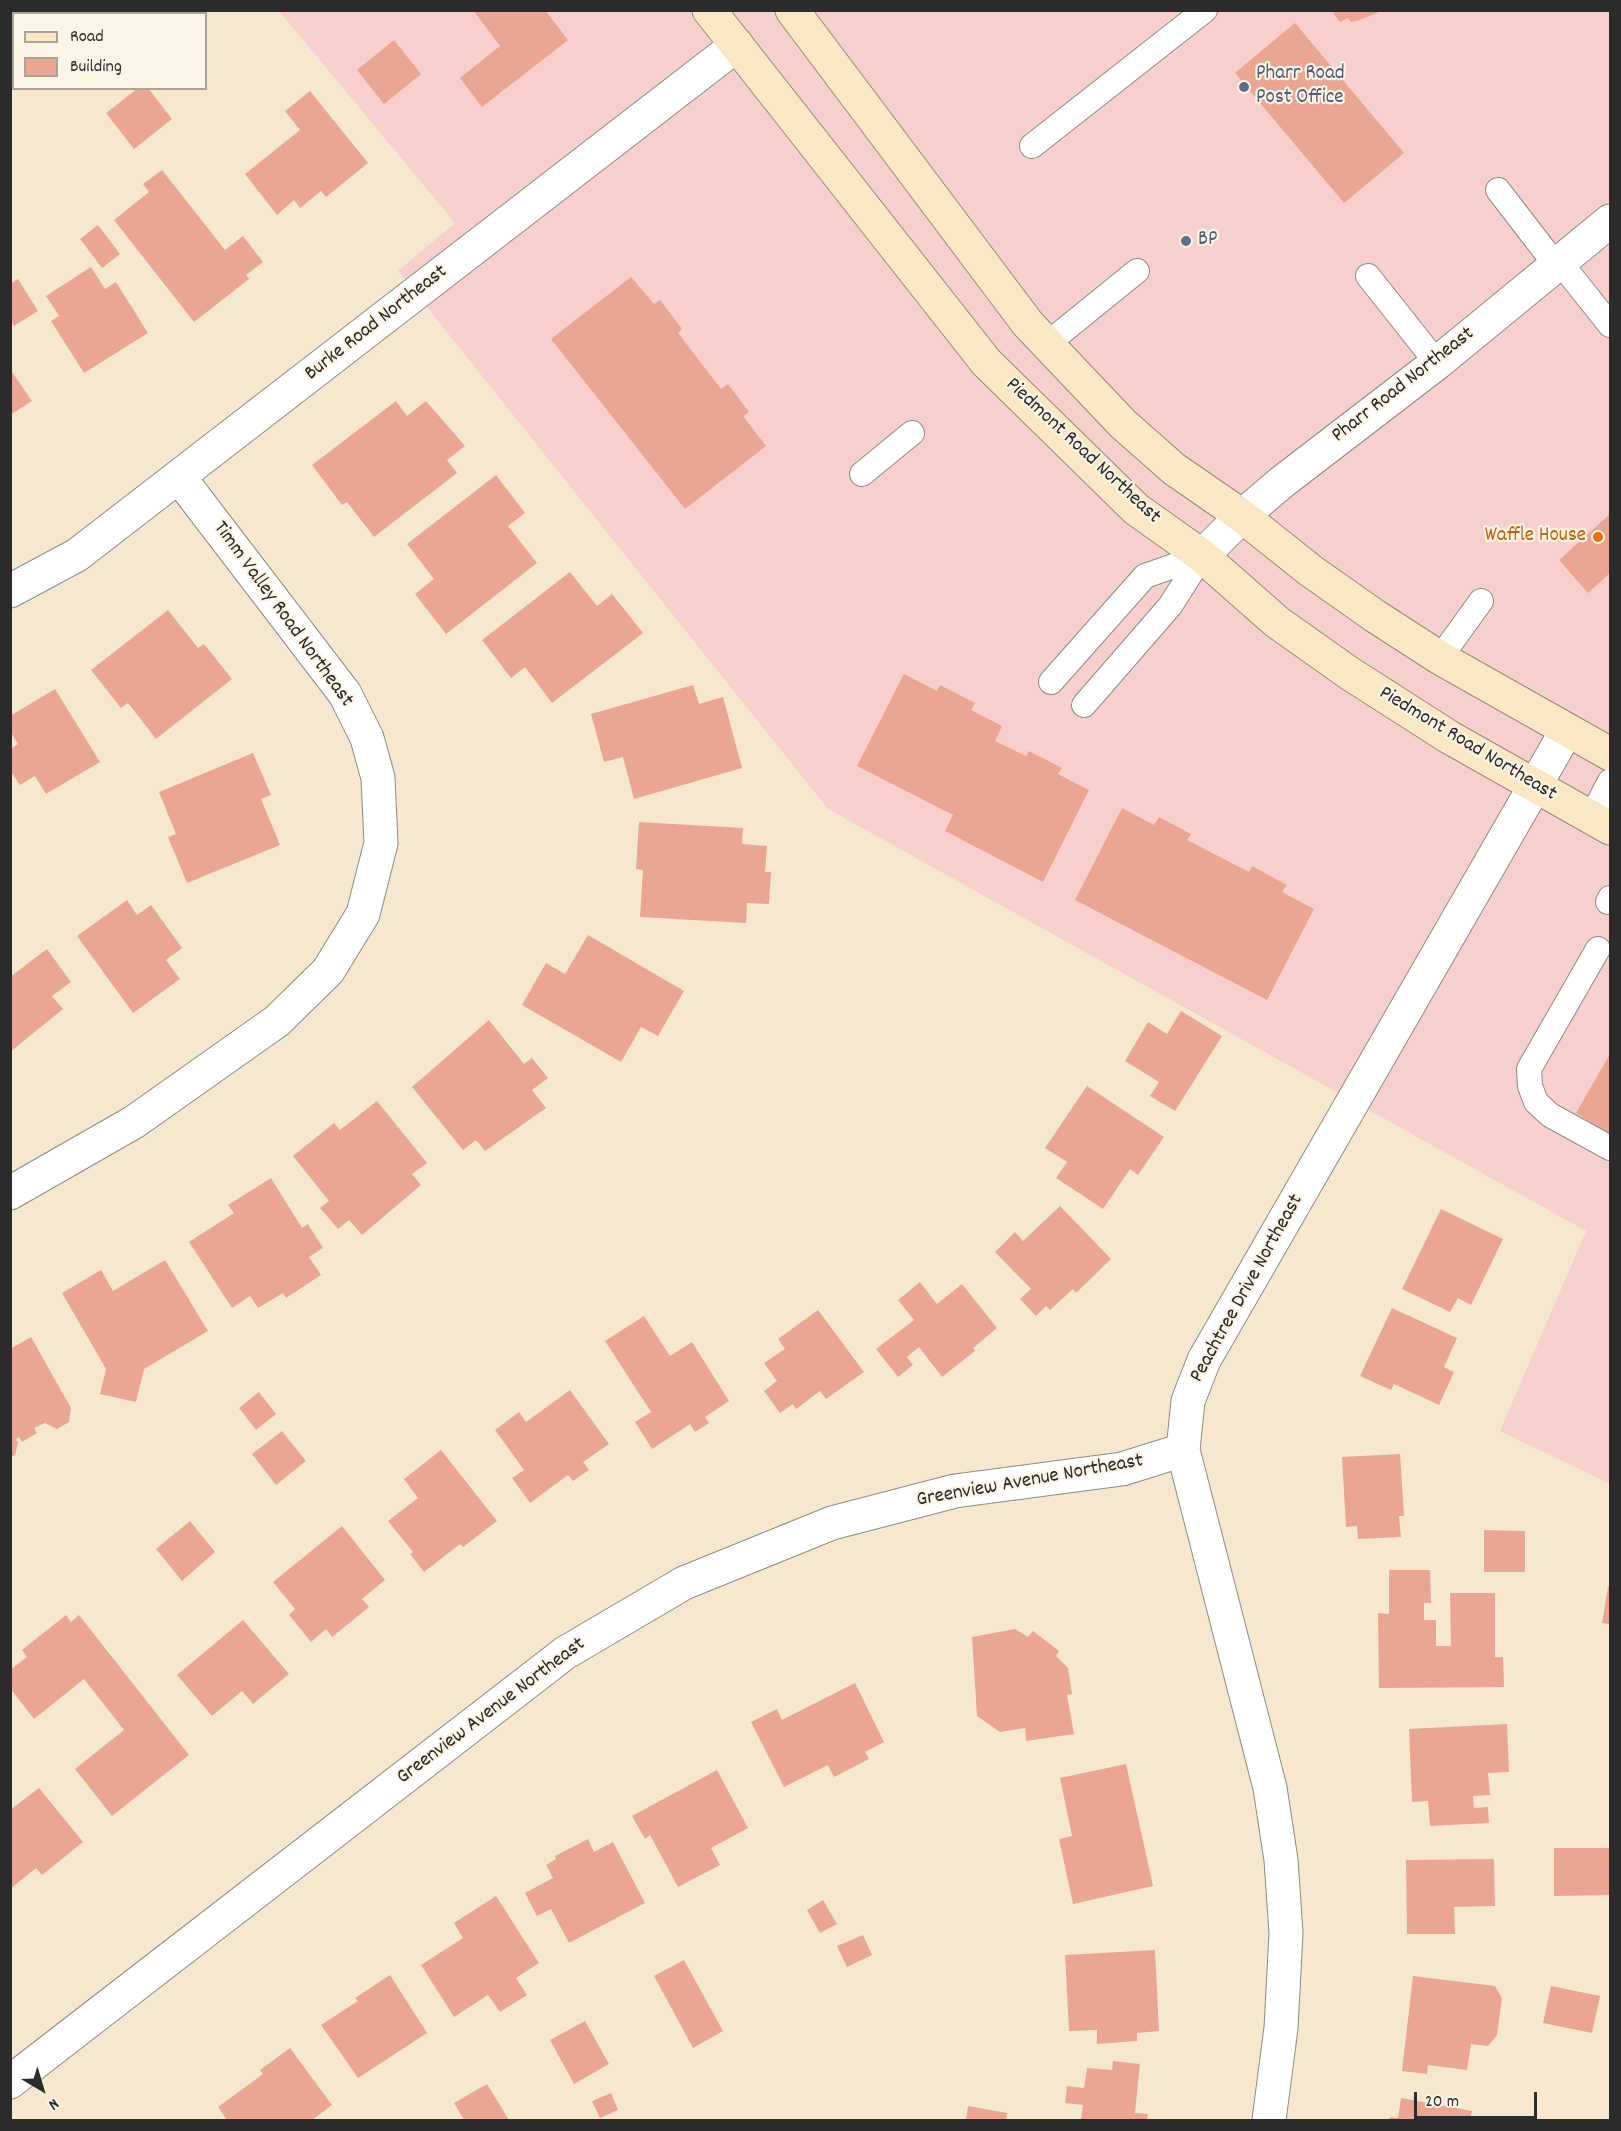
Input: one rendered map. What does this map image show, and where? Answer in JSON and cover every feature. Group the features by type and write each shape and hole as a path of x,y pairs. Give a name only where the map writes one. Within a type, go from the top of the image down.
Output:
{"main road":[{"name":"Piedmont Road Northeast","path":"709,10 986,362 1089,466 1146,517 1202,556 1277,622 1349,673 1449,738 1601,823"},
{"path":"792,10 1028,324 1123,424 1174,469 1242,516 1311,571 1440,658 1611,754"}],"street":[{"name":"Burke Road Northeast","path":"10,591 77,555 737,45"},
{"name":"Pharr Road Northeast","path":"1202,556 1242,516 1437,363 1557,262 1611,221"},
{"name":"Timm Valley Road Northeast","path":"10,1193 134,1122 277,1022 328,970 363,914 381,843 378,777 367,738 345,694 179,477"},
{"name":"Peachtree Drive Northeast","path":"1269,2121 1282,2016 1286,1933 1281,1860 1270,1788 1184,1450 1188,1401 1204,1360 1567,730"},
{"name":"Greenview Avenue Northeast","path":"10,2082 565,1653 684,1583 832,1522 955,1491 1122,1469 1184,1450"}],"lane":[{"path":"1032,146 1205,10"},
{"path":"1498,190 1611,325"},
{"path":"1047,344 1137,271"},
{"path":"1368,276 1437,363"},
{"path":"862,474 912,433"},
{"path":"1051,682 1145,576 1202,556"},
{"path":"1084,705 1170,606 1202,556"},
{"path":"1440,658 1481,601"},
{"path":"1601,823 1611,781"},
{"path":"1598,949 1529,1069 1530,1086 1536,1102 1550,1115 1611,1148"}],"shaded area":[{"path":"279,11 1610,11 1610,1484 1500,1431 1586,1231 828,809 398,271 455,223"}],"building":[{"path":"473,10 545,10 568,40 482,107 460,78 500,46"},
{"path":"1331,10 1382,11 1357,21 1351,22 1348,18 1340,22"},
{"path":"1295,23 1404,153 1344,203 1235,73"},
{"path":"394,40 421,74 384,104 357,70"},
{"path":"135,90 150,90 172,119 134,149 106,113"},
{"path":"310,91 368,163 326,197 321,191 300,208 294,200 277,215 245,174 300,130 285,111"},
{"path":"162,170 225,250 243,236 263,262 246,275 249,279 194,322 114,220 149,192 143,184"},
{"path":"98,225 120,254 102,268 80,239"},
{"path":"91,267 105,289 116,282 148,333 84,373 51,321 59,316 46,296"},
{"path":"631,277 654,304 660,300 682,329 678,333 721,389 728,384 749,412 743,416 766,446 685,509 551,339"},
{"path":"18,279 38,311 14,326 10,320 10,284"},
{"path":"10,369 32,401 10,415"},
{"path":"396,401 407,416 426,401 465,446 447,460 457,473 374,537 347,502 342,505 312,465"},
{"path":"496,475 525,513 508,526 537,563 446,634 415,594 434,579 407,544"},
{"name":"Waffle House","path":"1610,514 1610,573 1588,593 1559,560"},
{"path":"570,572 597,606 612,594 643,633 552,703 525,667 511,678 482,640"},
{"path":"168,610 198,648 204,644 232,679 156,739 128,703 121,708 91,670"},
{"path":"904,674 937,691 940,685 975,703 971,710 1002,726 995,741 1026,756 1029,751 1062,768 1058,774 1089,790 1043,882 945,831 953,815 857,766"},
{"path":"693,685 699,704 723,697 742,768 634,799 623,757 604,762 591,714"},
{"path":"55,689 100,762 46,794 35,776 20,785 10,770 10,749 18,744 10,731 10,716"},
{"path":"253,753 271,795 261,799 280,845 187,883 168,837 176,834 159,792"},
{"path":"1122,808 1154,825 1159,817 1191,834 1187,840 1249,872 1252,866 1287,885 1282,892 1314,909 1267,1000 1075,900"},
{"path":"639,822 743,828 742,844 767,846 765,872 771,872 769,904 747,903 746,923 640,917 643,870 636,869"},
{"path":"127,900 137,915 151,905 182,948 166,960 180,979 133,1013 77,936"},
{"path":"588,935 684,991 658,1036 641,1027 621,1062 522,1005 546,963 565,974"},
{"path":"47,949 71,982 52,996 63,1009 10,1052 10,977"},
{"path":"1181,1011 1222,1036 1175,1111 1150,1096 1159,1082 1125,1061 1148,1022 1167,1034"},
{"path":"489,1020 524,1064 532,1058 548,1078 532,1090 546,1108 485,1151 476,1140 463,1150 412,1087"},
{"path":"1610,1054 1610,1134 1576,1113"},
{"path":"1087,1086 1164,1137 1138,1175 1130,1169 1103,1209 1056,1178 1067,1162 1045,1148"},
{"path":"377,1101 427,1163 412,1174 421,1185 362,1235 349,1220 338,1229 320,1208 329,1201 293,1156 334,1123 340,1130"},
{"path":"271,1178 302,1228 308,1224 323,1248 309,1257 321,1275 286,1298 283,1293 258,1308 250,1296 232,1308 189,1242 234,1213 228,1205"},
{"path":"1060,1206 1111,1259 1076,1293 1073,1289 1050,1310 1046,1306 1036,1316 1020,1299 1031,1289 995,1252 1015,1232 1023,1241"},
{"path":"1441,1209 1503,1239 1471,1305 1458,1298 1450,1312 1402,1289"},
{"path":"165,1260 208,1331 144,1369 136,1402 100,1394 106,1369 62,1293 101,1270 113,1291"},
{"path":"920,1282 937,1304 962,1284 997,1328 973,1348 975,1351 942,1377 919,1347 907,1357 913,1365 898,1377 876,1349 914,1320 898,1300"},
{"path":"1392,1308 1457,1338 1444,1367 1454,1372 1439,1405 1394,1384 1391,1390 1360,1376"},
{"path":"818,1310 864,1372 826,1399 820,1391 796,1409 793,1404 780,1413 764,1391 777,1381 764,1363 785,1349 778,1339"},
{"path":"644,1316 670,1356 692,1342 729,1401 705,1417 709,1423 695,1432 690,1424 652,1449 635,1422 651,1412 605,1341"},
{"path":"31,1337 71,1408 69,1422 57,1429 45,1423 34,1428 37,1433 22,1442 19,1437 16,1439 18,1443 15,1455 10,1457 10,1349"},
{"path":"570,1390 609,1444 583,1462 589,1470 573,1481 568,1475 530,1503 512,1478 524,1470 495,1430 519,1412 526,1422"},
{"path":"259,1392 276,1414 256,1430 239,1408"},
{"path":"282,1431 306,1461 276,1485 252,1454"},
{"path":"441,1450 497,1521 463,1547 460,1544 424,1572 410,1554 413,1552 388,1521 418,1498 404,1479"},
{"path":"1400,1454 1404,1516 1399,1516 1401,1537 1358,1539 1357,1526 1346,1527 1342,1457"},
{"path":"190,1521 215,1552 182,1581 156,1549"},
{"path":"342,1526 385,1580 362,1599 369,1607 332,1637 326,1629 311,1642 289,1615 295,1609 273,1582"},
{"path":"1484,1530 1525,1531 1525,1572 1484,1572"},
{"path":"1389,1570 1430,1570 1431,1603 1424,1603 1424,1620 1436,1620 1436,1646 1451,1646 1450,1593 1495,1593 1495,1657 1503,1657 1504,1687 1379,1688 1378,1613 1389,1614"},
{"path":"1608,1587 1610,1587 1610,1624 1602,1623"},
{"path":"66,1615 71,1622 79,1615 189,1755 112,1816 75,1769 124,1730 84,1679 34,1719 10,1688 10,1670 27,1657 22,1650"},
{"path":"243,1620 289,1674 253,1704 242,1691 212,1716 177,1675"},
{"path":"1015,1629 1028,1637 1033,1631 1059,1651 1056,1656 1068,1668 1072,1694 1067,1695 1074,1734 1026,1741 1025,1728 1000,1732 977,1716 972,1637"},
{"path":"855,1683 884,1742 865,1752 869,1759 834,1777 828,1765 784,1787 751,1722 777,1709 782,1720"},
{"path":"1507,1724 1509,1772 1488,1773 1490,1795 1473,1796 1474,1808 1488,1807 1489,1823 1430,1826 1428,1801 1412,1802 1409,1729"},
{"path":"1126,1764 1153,1886 1073,1904 1059,1839 1072,1836 1060,1778"},
{"path":"717,1770 748,1828 711,1848 720,1865 678,1887 650,1835 645,1839 632,1816"},
{"path":"39,1788 83,1842 42,1875 36,1868 10,1889 10,1810"},
{"path":"588,1839 594,1852 613,1842 645,1903 569,1943 551,1909 537,1916 525,1893 553,1878 546,1865 556,1859 555,1856"},
{"path":"1554,1848 1610,1848 1610,1895 1554,1896"},
{"path":"1494,1859 1495,1906 1454,1907 1455,1934 1407,1934 1406,1860"},
{"path":"496,1896 539,1963 516,1978 527,1995 500,2012 488,1995 454,2017 421,1965 463,1938 454,1923"},
{"path":"823,1900 837,1924 820,1933 807,1910"},
{"path":"863,1935 872,1955 847,1967 837,1946"},
{"path":"1155,1950 1159,2031 1137,2033 1137,2041 1097,2044 1097,2030 1069,2031 1065,1955"},
{"path":"684,1960 723,2031 693,2048 654,1976"},
{"path":"390,1975 427,2033 358,2078 321,2025 358,2001 355,1998"},
{"path":"1413,1976 1495,1986 1502,1998 1497,2035 1488,2046 1471,2044 1467,2070 1428,2065 1427,2074 1402,2071"},
{"path":"1551,1986 1600,1996 1592,2033 1543,2023"},
{"path":"585,2021 609,2064 574,2084 550,2040"},
{"path":"290,2048 332,2105 312,2120 227,2120 218,2107 263,2074 260,2070"},
{"path":"1113,2061 1140,2064 1135,2113 1148,2114 1147,2120 1081,2120 1083,2105 1065,2103 1067,2086 1084,2088 1087,2068 1112,2070"},
{"path":"487,2084 509,2120 464,2120 454,2103"},
{"path":"611,2093 618,2110 600,2118 592,2101"},
{"path":"1401,2098 1472,2111 1470,2120 1389,2120 1390,2117 1398,2118"},
{"path":"968,2106 1007,2113 1006,2120 966,2120"}],"place":[{"name":"Pharr Road Post Office","path":"1244,87"},
{"name":"BP","path":"1186,241"},
{"name":"Waffle House","path":"1598,537"}]}
